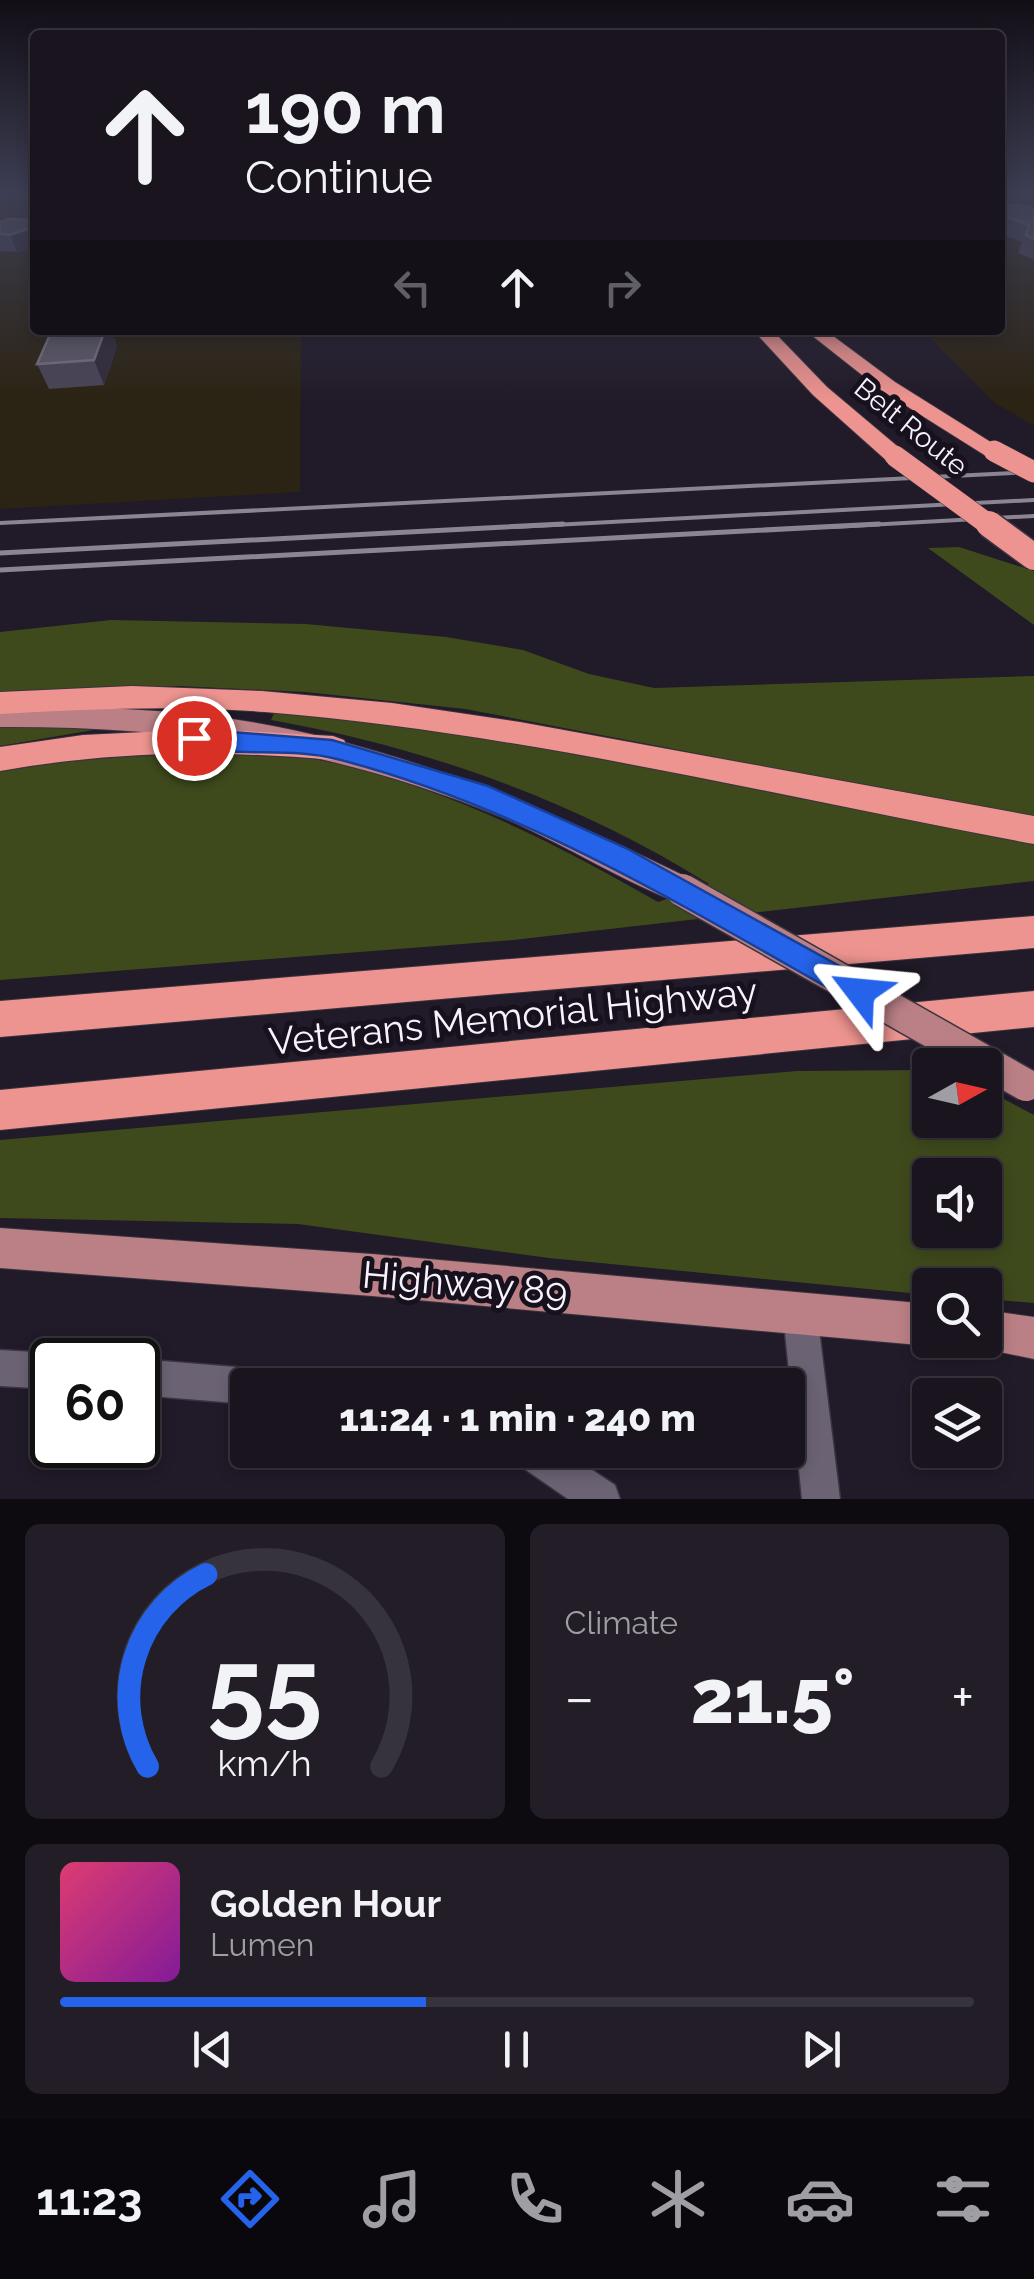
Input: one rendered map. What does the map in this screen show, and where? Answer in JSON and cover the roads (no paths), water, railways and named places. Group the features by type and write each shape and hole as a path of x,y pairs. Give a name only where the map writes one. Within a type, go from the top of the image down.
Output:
{"highway":[{"name":"Belt Route","path":"767,335 820,391 895,456 1034,557"},
{"name":"Belt Route","path":"821,335 888,386 1034,472"},
{"path":"0,703 207,698 415,714 1034,830"},
{"path":"0,759 162,738 225,738 332,748"},
{"name":"Veterans Memorial Highway","path":"0,1019 1034,932"},
{"name":"Veterans Memorial Highway","path":"0,1110 1034,1009"}],"main road":[{"path":"0,717 173,720 291,736 513,806 682,890 1030,1087"},
{"name":"Highway 89","path":"0,1248 353,1273 912,1322"},
{"path":"1002,1333 1034,1338"}],"street":[{"path":"800,1313 820,1499"},
{"path":"0,1368 30,1370"},
{"path":"160,1379 230,1385"},
{"path":"555,1468 601,1499"}],"railway":[{"path":"0,523 1034,472"},
{"path":"515,527 1034,500"},
{"path":"831,527 1034,516"},
{"path":"0,553 563,524"},
{"path":"0,570 879,524"}]}
